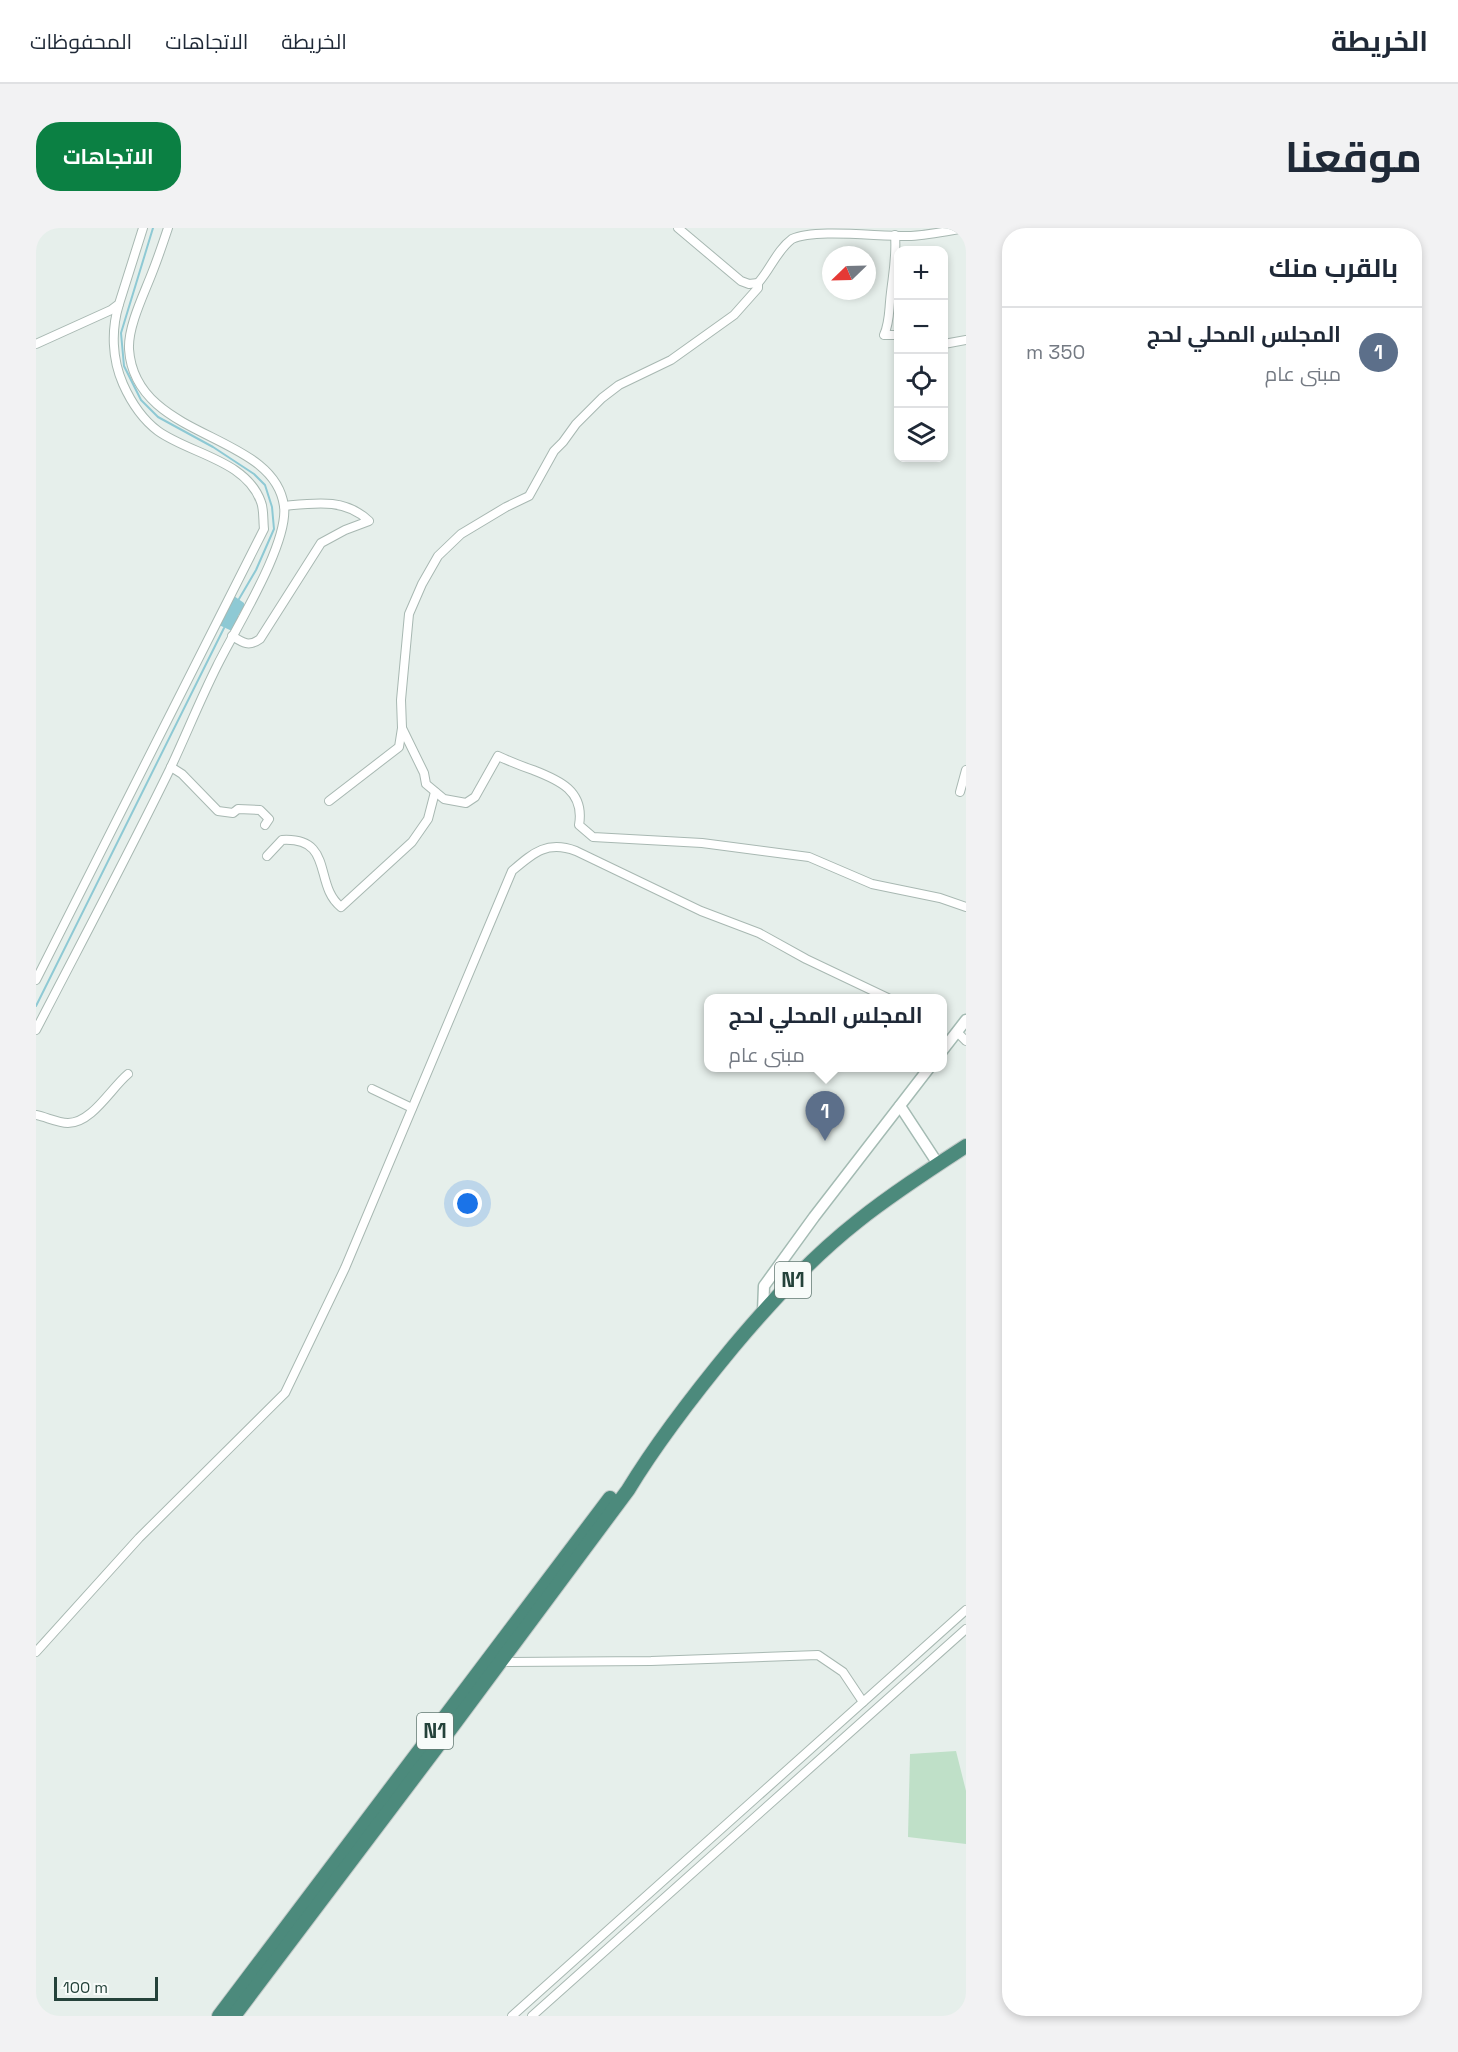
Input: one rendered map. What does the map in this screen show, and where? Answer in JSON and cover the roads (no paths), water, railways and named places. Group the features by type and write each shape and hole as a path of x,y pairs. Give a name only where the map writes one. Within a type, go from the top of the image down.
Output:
{"highway":[{"name":"N1","path":"219,2016 620,1485 653,1449 711,1373 763,1311 850,1227 966,1146"},
{"name":"N1","path":"234,2016 501,1662 628,1490 653,1449"}],"main road":[{"path":"947,1038 957,1032 966,1020"},
{"path":"763,1311 764,1286 926,1072"},
{"path":"900,1106 938,1164"}],"street":[{"path":"36,980 264,529 262,502 252,487 239,474 214,458 180,444 157,430 137,411 118,372 113,350 116,313 143,228"},
{"path":"36,1030 171,767 217,666 267,571 282,530 284,506 282,496 271,477 232,447 204,434 156,405 141,387 133,369 129,348 136,311 168,228"},
{"path":"678,228 741,281 749,284 758,283"},
{"path":"329,801 399,747 409,614 438,556 461,534 529,496 554,451 576,423 602,398 619,385 671,360 734,315 758,288 758,283 783,247 793,238 805,232 910,236 966,228"},
{"path":"894,335 885,335 889,325 895,270 895,235"},
{"path":"36,344 111,310 119,304"},
{"path":"948,343 966,340"},
{"path":"232,636 245,644 254,643 260,639 321,543 345,530 369,521 360,512 326,502 284,506"},
{"path":"402,728 424,773 426,784 444,799 466,803 475,797 498,756 552,776 568,788 577,800 581,816 579,825 593,837 702,843 809,857 872,884 940,898 966,907"},
{"path":"171,767 182,774 218,811 233,813 238,809 260,810 269,819 265,825"},
{"path":"960,792 966,770"},
{"path":"267,856 282,840 298,840 310,847 319,857 332,899 341,907 412,842 428,819 435,792"},
{"path":"36,1652 139,1538 285,1393 345,1268 512,871 533,852 561,845 701,911 759,933 878,994"},
{"path":"957,1032 966,1041"},
{"path":"36,1115 68,1123 86,1118 128,1074"},
{"path":"372,1089 412,1108"},
{"path":"512,2016 966,1610"},
{"path":"532,2016 966,1629"},
{"path":"501,1662 651,1661 818,1655 843,1672 863,1702"}],"water":[{"path":"234,596 244,603 244,607 232,631 219,625"}],"waterway":[{"path":"153,228 121,333 124,366 141,400 158,417 213,447 254,474 265,485 272,507 274,529 256,570 239,599"},
{"path":"36,1006 224,628"}],"place":[{"name":"المجلس المحلي لحج","path":"825,1141"}]}
